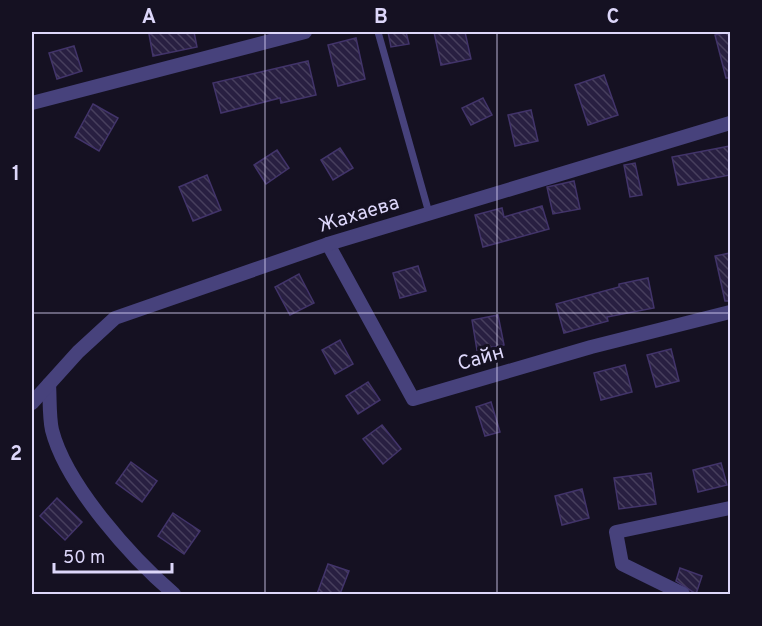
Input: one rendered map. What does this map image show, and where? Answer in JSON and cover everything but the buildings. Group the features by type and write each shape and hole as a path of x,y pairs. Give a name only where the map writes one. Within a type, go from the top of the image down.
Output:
{"street":[{"path":"32,103 305,32"},
{"name":"Жахаева","path":"32,403 78,352 115,318 328,244 730,123"},
{"name":"Сайн","path":"328,244 413,399 591,347 730,312"},
{"path":"49,384 52,430 71,474 141,565 174,594"},
{"path":"683,594 622,564 616,532 730,508"}],"lane":[{"path":"378,32 429,213"}]}
